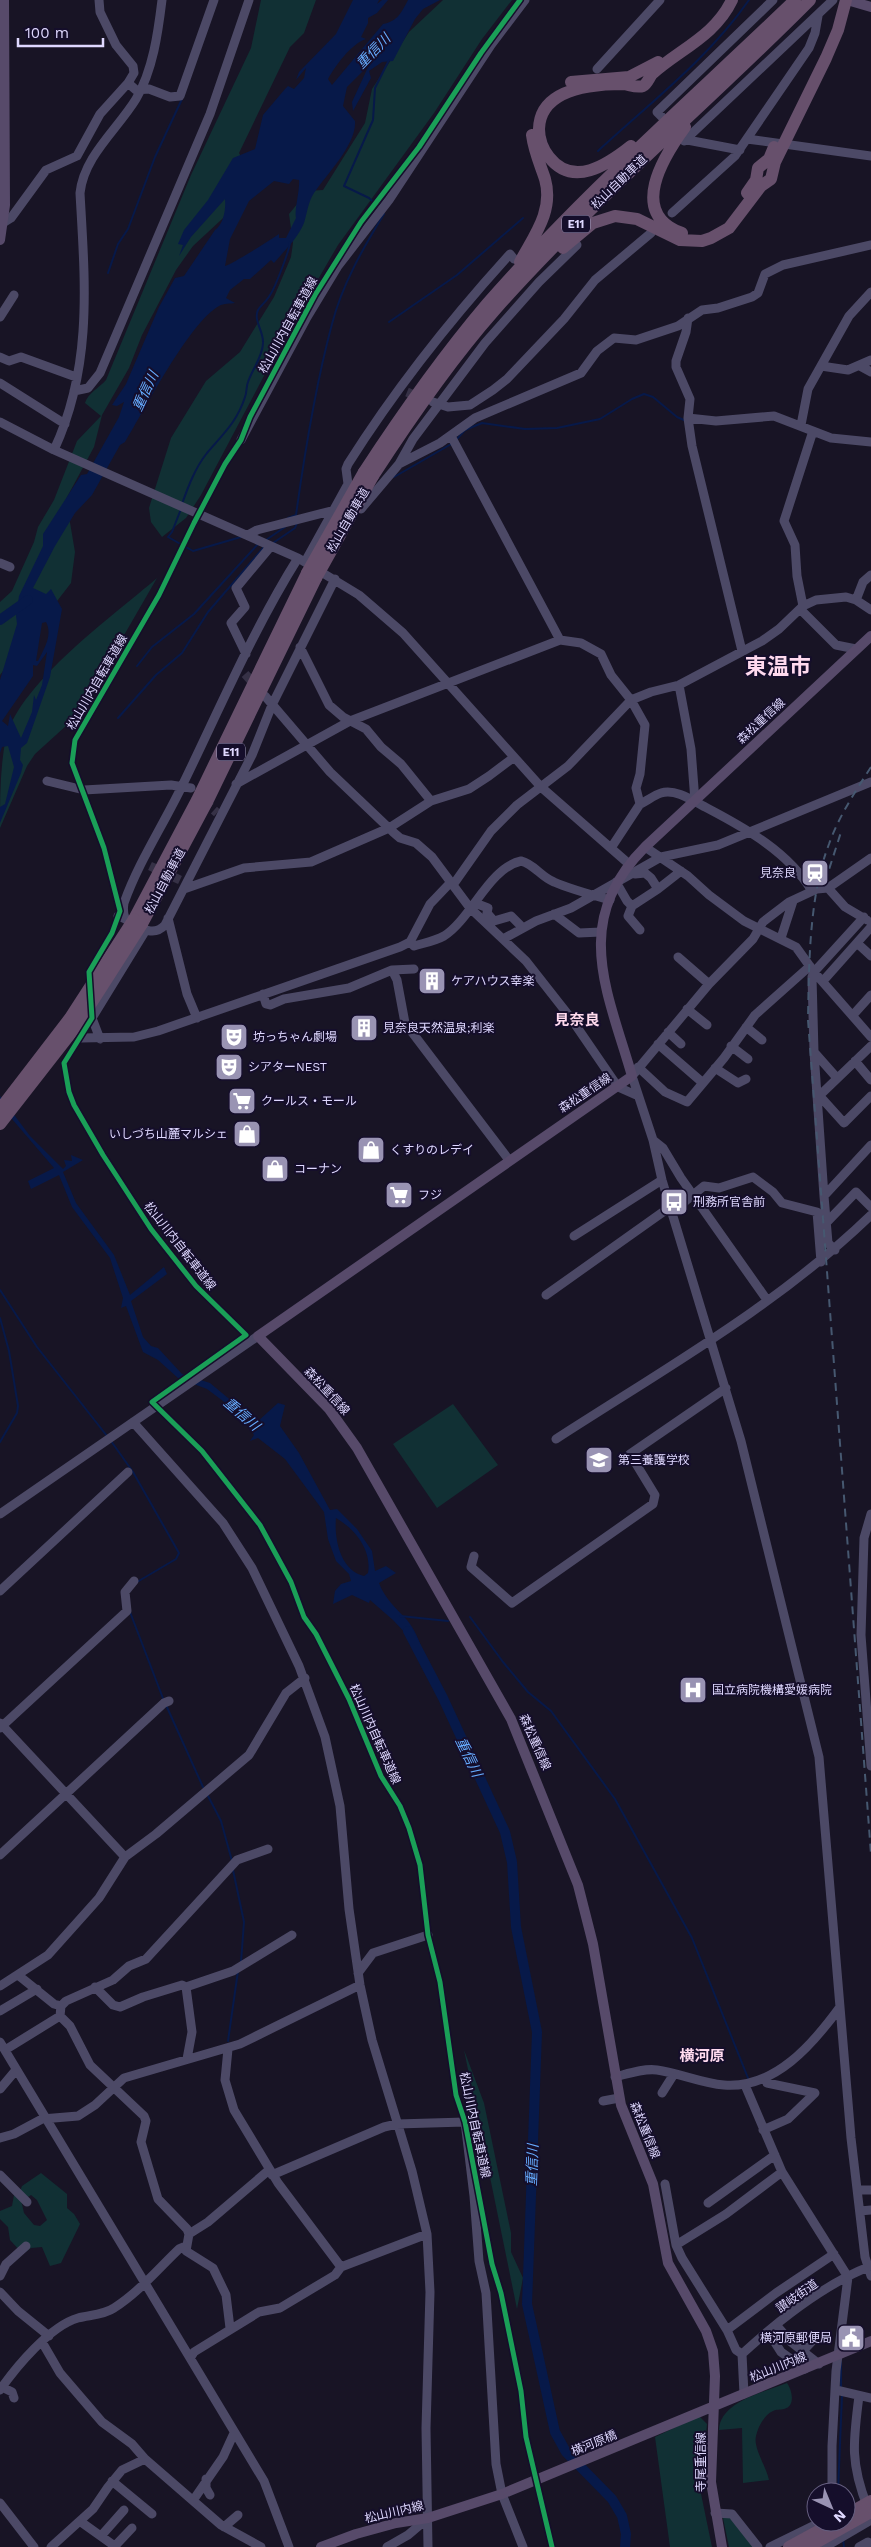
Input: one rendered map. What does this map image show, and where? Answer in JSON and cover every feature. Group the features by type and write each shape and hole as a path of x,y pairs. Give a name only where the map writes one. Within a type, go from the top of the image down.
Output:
{"highway":[{"path":"517,278 540,228 548,203 546,182 536,154 531,132 531,123 540,104 553,90 568,83 587,79 629,77 641,70 646,70 697,34 724,0"},
{"path":"711,81 622,153 599,169 586,172 566,170 551,160 541,144 539,124 546,108 553,100 578,89 622,84 638,87 644,85 652,75 704,36 718,22 732,0"},
{"name":"松山自動車道","path":"0,1109 70,1018 133,922 206,804 310,569 369,474 517,278 622,164 795,0"},
{"name":"松山自動車道","path":"517,278 810,0"},
{"path":"517,278 593,223 614,216 631,218 686,241 702,241 721,234 738,218 761,186 771,179 780,144 846,0"},
{"path":"701,104 661,163 654,187 655,208 670,227 680,232 701,234 724,223 756,180 758,168 769,159 780,144"},
{"name":"松山自動車道","path":"0,1124 78,1024 133,922"},
{"path":"856,2508 869,2498"},
{"path":"808,2547 871,2513"},
{"path":"789,2547 817,2532"}],"main road":[{"path":"0,240 3,223 2,29 4,0"},
{"path":"846,0 871,7"},
{"name":"森松重信線","path":"714,2406 715,2362 710,2342 668,2263 653,2184 625,2120 619,2098 587,1914 567,1854 522,1740 500,1698 349,1434 329,1409 258,1336 632,1076 606,991 600,953 601,932 616,882 645,847 856,649 870,640"},
{"name":"松山川内線","path":"694,2415 871,2341"},
{"name":"寺尾重信線","path":"714,2406 711,2482 722,2547"},
{"name":"横河原橋","path":"502,2494 694,2415"},
{"name":"松山川内線","path":"321,2547 396,2523 428,2518 502,2494"}],"street":[{"path":"3,223 11,218 46,170 74,159 100,114 128,83 134,73 133,66 116,45 100,12 99,0"},
{"path":"54,450 65,424 74,391 86,306 80,193 84,172 140,90 153,54 162,0"},
{"path":"128,83 133,89 154,90 170,97 180,96 214,0"},
{"path":"74,391 88,388 100,373 210,114 249,0"},
{"path":"241,440 306,319 338,266 389,200 491,45 525,0"},
{"path":"597,69 660,0"},
{"path":"662,117 657,112 773,0"},
{"path":"740,150 683,140 833,0"},
{"path":"672,213 740,150 809,48 815,33 818,16"},
{"path":"747,138 871,156"},
{"path":"74,159 84,172"},
{"path":"437,403 457,407 470,405 507,379 564,319 595,280 652,233"},
{"path":"335,579 272,705 252,755 218,815 168,918 162,928 153,932 133,922 124,904 187,787 211,722 242,671 246,654 265,615 310,569 399,464 437,403 537,280 577,245"},
{"path":"399,464 454,441 475,418 581,374 597,350 614,338 636,340 678,326 702,310 718,308 752,297 758,293 765,274 778,267 871,245"},
{"path":"310,569 332,511 348,484 346,469 348,464 418,360 510,254 514,259"},
{"path":"801,425 808,389 849,316 871,292"},
{"path":"0,317 14,295"},
{"path":"688,318 686,332 676,361 690,399 688,418 706,504 742,651"},
{"path":"0,356 9,361 21,357 76,377"},
{"path":"821,366 848,370 871,360"},
{"path":"860,366 871,372"},
{"path":"0,383 65,424"},
{"path":"398,389 407,392"},
{"path":"688,418 716,421 774,416 831,438 871,442"},
{"path":"0,422 54,450 248,535 310,569 335,579 376,608 391,622 540,787 629,864"},
{"path":"813,431 784,521 795,544 801,607 836,645 856,649"},
{"path":"454,441 560,640"},
{"path":"248,535 257,530 364,503"},
{"path":"246,654 231,623 245,607 236,588 271,546"},
{"path":"0,563 10,567"},
{"path":"856,600 863,582 871,575"},
{"path":"81,1038 134,1037 197,1018 410,942 430,904 452,883 491,831 516,805 568,766 631,700 679,684 742,651 779,629 801,607 816,600 846,597 856,600 871,610"},
{"path":"236,784 350,721 560,640 581,643 601,654 611,675 631,700 645,724 640,774 636,788 640,804"},
{"path":"300,646 329,705 350,721 366,729 381,747 401,764 431,801"},
{"path":"679,684 691,749 694,801"},
{"path":"265,696 330,772 400,838 416,843 424,848 452,883 503,939 526,961 570,1017 618,1087 636,1095"},
{"path":"184,885 244,868 312,862 389,828 431,801 469,789 512,758"},
{"path":"47,781 84,790 187,787"},
{"path":"503,939 523,928 571,908 592,894 631,875 661,857 718,844 871,782"},
{"path":"611,848 640,804 661,793 672,793 694,801 751,832 784,858 812,891"},
{"path":"645,847 681,871 744,921 796,947 812,969 871,1037"},
{"path":"870,2270 860,2211 840,2007 819,1756 805,1694 726,1388 662,1180 653,1140 636,1095 632,1076 638,1066 709,984 753,939 763,922 789,902 812,891 828,888 871,858"},
{"path":"410,942 414,946 443,936 507,867 521,861 554,882 610,900"},
{"path":"862,866 871,872"},
{"path":"640,930 628,916 632,906 681,871"},
{"path":"631,875 645,873 652,878 658,888"},
{"path":"616,882 632,906"},
{"path":"828,888 845,907 869,922"},
{"path":"781,938 793,901 789,902"},
{"path":"472,905 488,908 487,913 494,921 511,916 523,928"},
{"path":"554,914 579,933 601,932"},
{"path":"168,918 187,994 197,1018"},
{"path":"100,1039 92,1018 133,922"},
{"path":"823,981 857,943 869,922"},
{"path":"638,1066 665,1092 687,1102 755,1015 869,922"},
{"path":"857,943 871,956"},
{"path":"678,957 709,984"},
{"path":"263,994 266,1004 270,1005 284,1000 349,988 392,970 414,969"},
{"path":"812,969 814,1052 826,1223 828,1243 835,1250"},
{"path":"392,970 397,980 405,1023 509,1160"},
{"path":"853,1015 871,996"},
{"path":"688,1009 707,1025"},
{"path":"746,1027 762,1040"},
{"path":"668,1032 681,1044"},
{"path":"658,1044 703,1083"},
{"path":"731,1046 748,1058"},
{"path":"818,1094 838,1078 871,1046"},
{"path":"814,1052 838,1078"},
{"path":"855,1061 871,1080"},
{"path":"715,1068 738,1083 746,1079"},
{"path":"818,1094 844,1123 871,1096"},
{"path":"653,1140 663,1148 767,1300"},
{"path":"824,1196 871,1145"},
{"path":"546,1295 704,1186 719,1188 753,1177 774,1192 782,1203 817,1212 821,1262"},
{"path":"574,1236 662,1180"},
{"path":"826,1223 856,1192 871,1207"},
{"path":"556,1439 711,1338 821,1262 871,1215"},
{"path":"0,1514 258,1336"},
{"path":"474,1556 470,1567 512,1603 654,1504 655,1495 630,1454 726,1388"},
{"path":"133,1422 223,1523 265,1593 305,1678 325,1737 333,1769 343,1829 354,1950 360,1985 372,2040 412,2171 427,2234 430,2292 426,2428 428,2547"},
{"path":"0,1591 128,1472"},
{"path":"871,1514 864,1538 867,1568 861,1635 871,1766"},
{"path":"125,1857 1,1725 127,1611 125,1592 134,1581"},
{"path":"0,1986 52,1951 99,1898 125,1857 170,1823 248,1755 286,1693 305,1678"},
{"path":"0,1855 164,1703 169,1701"},
{"path":"5,2050 60,2016 62,2006 66,2001 113,1980 129,1966 146,1959 237,1860 268,1849"},
{"path":"95,1988 113,2005 120,2007 143,1997 182,1985 186,1987 239,1967 292,1935"},
{"path":"354,1950 372,1954 428,1935"},
{"path":"358,1973 372,1954"},
{"path":"18,1975 54,2004 62,2006"},
{"path":"0,2138 45,2118 78,2116 95,2105 124,2078 187,2058 228,2049 360,1985"},
{"path":"186,1987 192,2032 187,2058"},
{"path":"0,2011 37,1989"},
{"path":"615,2076 651,2070 723,2085 746,2085 767,2078 780,2070 814,2039 840,2007"},
{"path":"60,2016 70,2026 90,2065 144,2116 146,2121 141,2142 158,2199 184,2225 189,2234 186,2246 188,2254 208,2262 213,2268 226,2296 230,2328"},
{"path":"0,2042 186,2353 191,2357 269,2490 289,2547"},
{"path":"228,2049 225,2080 234,2110 271,2172 341,2267"},
{"path":"0,2089 16,2070"},
{"path":"662,2093 674,2074"},
{"path":"765,2129 788,2119 814,2093 767,2083 767,2078"},
{"path":"746,2085 782,2172 850,2276 838,2356 832,2446 832,2482"},
{"path":"604,2101 619,2098"},
{"path":"189,2234 208,2222 271,2172 384,2127 397,2124 465,2122 474,2196 479,2261 486,2293 493,2441 502,2494 523,2547"},
{"path":"708,2203 775,2155"},
{"path":"676,2244 726,2214 782,2172"},
{"path":"0,2175 27,2202"},
{"path":"664,2184 676,2244 690,2272 727,2330 736,2350 742,2354 744,2394"},
{"path":"858,2190 871,2190"},
{"path":"860,2211 871,2210"},
{"path":"191,2357 194,2352 230,2328 259,2312 280,2308 336,2275 341,2267 427,2234"},
{"path":"0,2276 6,2264 26,2246"},
{"path":"14,2398 12,2392 1,2388 23,2358 49,2336 75,2319 114,2308 145,2284 179,2249 186,2246"},
{"path":"727,2330 776,2293 834,2254"},
{"name":"讃岐街道","path":"742,2354 809,2301 850,2276 870,2270"},
{"path":"0,2292 18,2311 49,2336"},
{"path":"777,2326 819,2364"},
{"path":"769,2333 781,2352 805,2369"},
{"path":"803,2351 818,2335"},
{"path":"42,2342 60,2373 98,2417 132,2444 145,2459 194,2499 224,2527 261,2547"},
{"path":"836,2390 871,2398"},
{"path":"859,2396 853,2446 858,2483 869,2498 871,2513"},
{"path":"194,2499 223,2457 234,2433"},
{"path":"51,2547 80,2522 96,2505 122,2470 145,2459"},
{"path":"206,2479 206,2488 210,2495"},
{"path":"112,2481 152,2514"},
{"path":"856,2504 869,2498"},
{"path":"0,2503 34,2547"},
{"path":"101,2536 124,2510"},
{"path":"715,2513 732,2514 758,2547"},
{"path":"224,2527 238,2515"},
{"path":"387,2547 416,2530 428,2518"},
{"path":"826,2547 837,2544 871,2520"},
{"path":"80,2522 115,2547 132,2528"},
{"path":"770,2547 806,2529"},
{"path":"859,2547 868,2542 871,2544"}],"green space":[{"path":"261,0 316,0 304,33 290,47 239,153 245,164 235,207 193,246 176,270 142,335 129,368 102,415 94,447 66,499 75,552 71,583 0,675 0,602 12,591 34,542 38,527 54,500 77,441 101,416 85,403 86,399 106,380 191,175 251,48"},
{"path":"443,0 512,0 482,39 434,113 338,245 285,336 201,495 186,518 162,537 151,522 149,508 171,438 206,381 240,352 274,297 291,257 293,243 289,214 308,191 323,190 365,123 372,89 409,32"},
{"path":"157,578 78,715 35,754 27,766 0,828 4,748 6,737 15,716 30,694 49,672 94,630"},
{"path":"453,1404 498,1465 437,1508 393,1444"},
{"path":"464,2050 484,2103 511,2233 511,2252 523,2278 517,2309"},
{"path":"41,2173 67,2194 67,2208 74,2214 80,2224 61,2263 50,2266 42,2247 31,2248 23,2254 10,2240 8,2227 0,2219 0,2211 12,2206 14,2195 21,2200 24,2213 34,2225 40,2226 47,2220 37,2200 31,2195 28,2197 20,2191 22,2186"},
{"path":"787,2383 792,2398 790,2405 784,2409 774,2410 767,2415 760,2425 756,2436 756,2446 769,2480 743,2483 742,2428 719,2430 721,2420 735,2405 745,2399"},
{"path":"699,2416 707,2424 700,2489 712,2547 670,2547 655,2437"},
{"path":"723,2518 730,2518 753,2547 729,2547"}],"water":[{"path":"353,0 379,0 377,4 382,0 388,0 377,13 368,18 368,23 361,37 366,39 349,50 335,68 328,79 332,85 383,24 392,21 398,16 408,0 440,0 423,9 415,19 393,61 382,62 369,71 371,78 353,111 352,102 369,65 347,87 343,106 355,121 351,139 340,159 312,197 304,223 298,234 274,263 271,260 250,279 244,279 230,290 226,298 235,303 219,306 207,315 194,330 168,368 125,442 120,445 92,495 75,513 55,546 33,588 46,594 51,589 62,609 50,677 27,743 21,748 20,760 23,765 21,773 0,823 0,807 5,804 14,767 8,746 2,747 0,753 0,680 17,624 16,616 19,596 43,546 43,534 81,475 87,474 119,417 124,402 117,406 112,405 126,384 159,307 175,278 184,276 220,224 225,211 225,199 191,237 179,256 183,245 178,244 184,230 208,200 233,158 255,149 263,115 288,86 294,89 304,78 306,68 296,80 299,72 336,34","holes":["293,179 299,180 296,218 286,238 279,238 279,234 225,266 230,239 249,201 274,181 289,184","46,622 49,632 43,652 38,661 36,661 42,623","47,652 42,685 36,700 34,695 32,712 21,738 10,714 8,726 2,721 33,676 33,665 37,666"]},
{"path":"0,1096 30,1136 63,1169 66,1166 64,1160 72,1161 71,1155 83,1160 63,1172 76,1203 114,1255 130,1295 164,1267 167,1274 131,1301 143,1337 151,1346 158,1348 182,1374 210,1383 257,1422 278,1403 285,1405 280,1426 299,1453 330,1510 337,1509 357,1529 372,1551 375,1571 386,1566 396,1573 379,1583 381,1589 407,1620 423,1652 393,1620 370,1600 369,1603 352,1595 333,1604 335,1591 341,1584 351,1581 349,1574 336,1561 328,1539 324,1512 285,1459 258,1438 250,1441 254,1435 243,1416 207,1389 178,1378 158,1360 143,1352 126,1306 121,1308 123,1298 110,1258 72,1207 59,1175 31,1189 28,1181 54,1168 0,1105","holes":["336,1518 356,1534 365,1548 369,1564 368,1573 364,1576 356,1573 349,1567 340,1552 336,1535"]}],"waterway":[{"path":"598,151 697,61 749,0"},
{"path":"380,208 369,198 344,186 373,120 375,88 389,60"},
{"path":"108,273 118,244 128,229 155,157 182,99"},
{"path":"288,518 296,515 316,395 336,309 354,267 384,214"},
{"path":"389,322 457,275 523,218"},
{"path":"182,504 189,484 199,465 229,427 242,406 248,382 263,348 263,339 257,318 258,310 269,297 275,285 290,242"},
{"path":"456,440 465,430 482,423 525,429 557,428 600,419 632,399 644,394 653,397 677,417 686,421"},
{"path":"394,477 453,443"},
{"path":"181,509 172,532 168,537 193,551 241,537"},
{"path":"273,543 295,528 297,523"},
{"path":"266,540 285,527"},
{"path":"137,666 152,647 194,614 258,544"},
{"path":"118,718 156,675 182,653 208,612 264,547"},
{"path":"0,620 28,600"},
{"path":"0,1290 37,1347 107,1436"},
{"path":"0,1318 9,1351 18,1406 17,1413 0,1442"},
{"path":"111,1441 133,1472 179,1553 176,1559 137,1582"},
{"path":"130,1612 164,1701"},
{"path":"400,1616 448,1621"},
{"path":"470,1617 528,1692 551,1711 615,1799 692,1938 748,2078"},
{"name":"重信川","path":"408,1631 443,1698 505,1832 512,1862 516,1927 537,2032 527,2304 555,2432 566,2452 612,2499 622,2516 626,2534 625,2547"},
{"path":"166,1705 203,1787"},
{"path":"207,1794 221,1821 232,1861"},
{"path":"233,1870 244,1922 241,1962"},
{"path":"228,2041 238,1971"},
{"path":"841,2362 841,2387"},
{"path":"838,2482 842,2395"},
{"path":"843,2539 844,2547"}],"tunnel":[{"path":"407,392 421,398"},
{"path":"245,674 257,687"},
{"path":"204,801 217,813"},
{"path":"150,866 180,880"}],"railway":[{"path":"871,767 848,804 829,844 822,864 811,930 808,1020 871,1854"},
{"path":"825,882 842,829"}],"cycle path":[{"name":"松山川内自転車道線","path":"520,0 481,53 419,147 361,222 315,295 250,417 241,440 225,464 194,523 159,595 75,740 72,763 104,848 120,911 112,933 89,972 92,1018 64,1063 69,1092 74,1105 103,1155 151,1229 196,1286 246,1335 152,1402 202,1451 260,1525 291,1582 304,1617 316,1634 349,1699 381,1776 400,1806 409,1828 420,1865 428,1935 440,1982 456,2095 465,2122 492,2264 501,2293 521,2391 526,2437 552,2547"}],"place":[{"name":"見奈良","path":"815,873"},
{"name":"ケアハウス幸楽","path":"432,981"},
{"name":"見奈良天然温泉;利楽","path":"364,1028"},
{"name":"坊っちゃん劇場","path":"234,1037"},
{"name":"シアターNEST","path":"229,1067"},
{"name":"クールス・モール","path":"242,1101"},
{"name":"いしづち山麓マルシェ","path":"247,1134"},
{"name":"くすりのレデイ","path":"371,1150"},
{"name":"コーナン","path":"275,1169"},
{"name":"フジ","path":"399,1195"},
{"name":"刑務所官舎前","path":"674,1202"},
{"name":"第三養護学校","path":"599,1460"},
{"name":"国立病院機構愛媛病院","path":"693,1690"},
{"name":"横河原郵便局","path":"851,2338"}],"district":[{"name":"東温市","path":"778,666"},
{"name":"見奈良","path":"577,1020"},
{"name":"横河原","path":"702,2056"}]}
